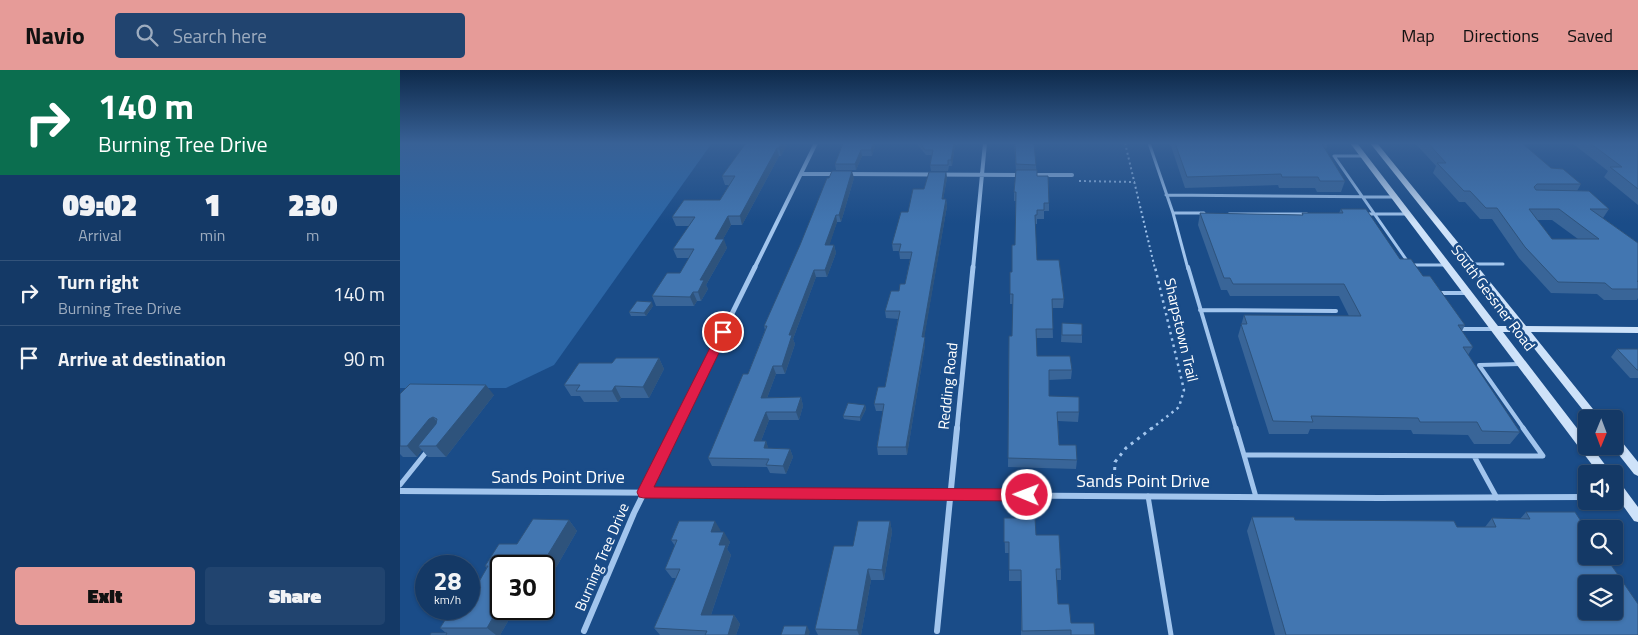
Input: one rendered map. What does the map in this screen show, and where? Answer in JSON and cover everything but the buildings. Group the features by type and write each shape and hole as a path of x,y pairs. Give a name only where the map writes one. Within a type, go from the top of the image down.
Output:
{"main road":[{"name":"South Gessner Road","path":"1374,169 1599,465"},
{"name":"South Gessner Road","path":"1395,169 1589,410"},
{"path":"1379,176 1400,176"},
{"path":"1497,329 1638,330"},
{"path":"1623,452 1638,471"},
{"path":"1623,498 1638,502"},
{"path":"1623,501 1638,517"}],"street":[{"name":"Burning Tree Drive","path":"584,631 644,492 804,169"},
{"name":"Redding Road","path":"937,631 983,169"},
{"path":"802,174 1072,175"},
{"name":"Sands Point Drive","path":"400,491 1578,497"}],"lane":[{"path":"1157,169 1173,213 1256,496"},
{"path":"1343,169 1410,265 1448,265"},
{"path":"1166,195 1396,197"},
{"path":"1173,213 1211,214"},
{"path":"1221,214 1317,214"},
{"path":"1356,214 1408,214"},
{"path":"1471,264 1503,264"},
{"path":"1433,293 1469,293"},
{"path":"1200,310 1336,311"},
{"path":"1459,329 1497,329"},
{"path":"1244,455 1543,456 1479,365 1523,364"},
{"path":"400,485 430,447"},
{"path":"1474,456 1497,498"},
{"path":"1148,496 1171,635"}],"path":[{"name":"Sharpstown Trail","path":"1114,485 1115,462 1126,448 1179,407 1184,390 1132,169"},
{"path":"1073,181 1135,182"}],"shaded area":[{"path":"400,169 693,169 554,365 506,388 400,388"}],"route":[{"path":"723,332 644,492 1027,495"}]}
